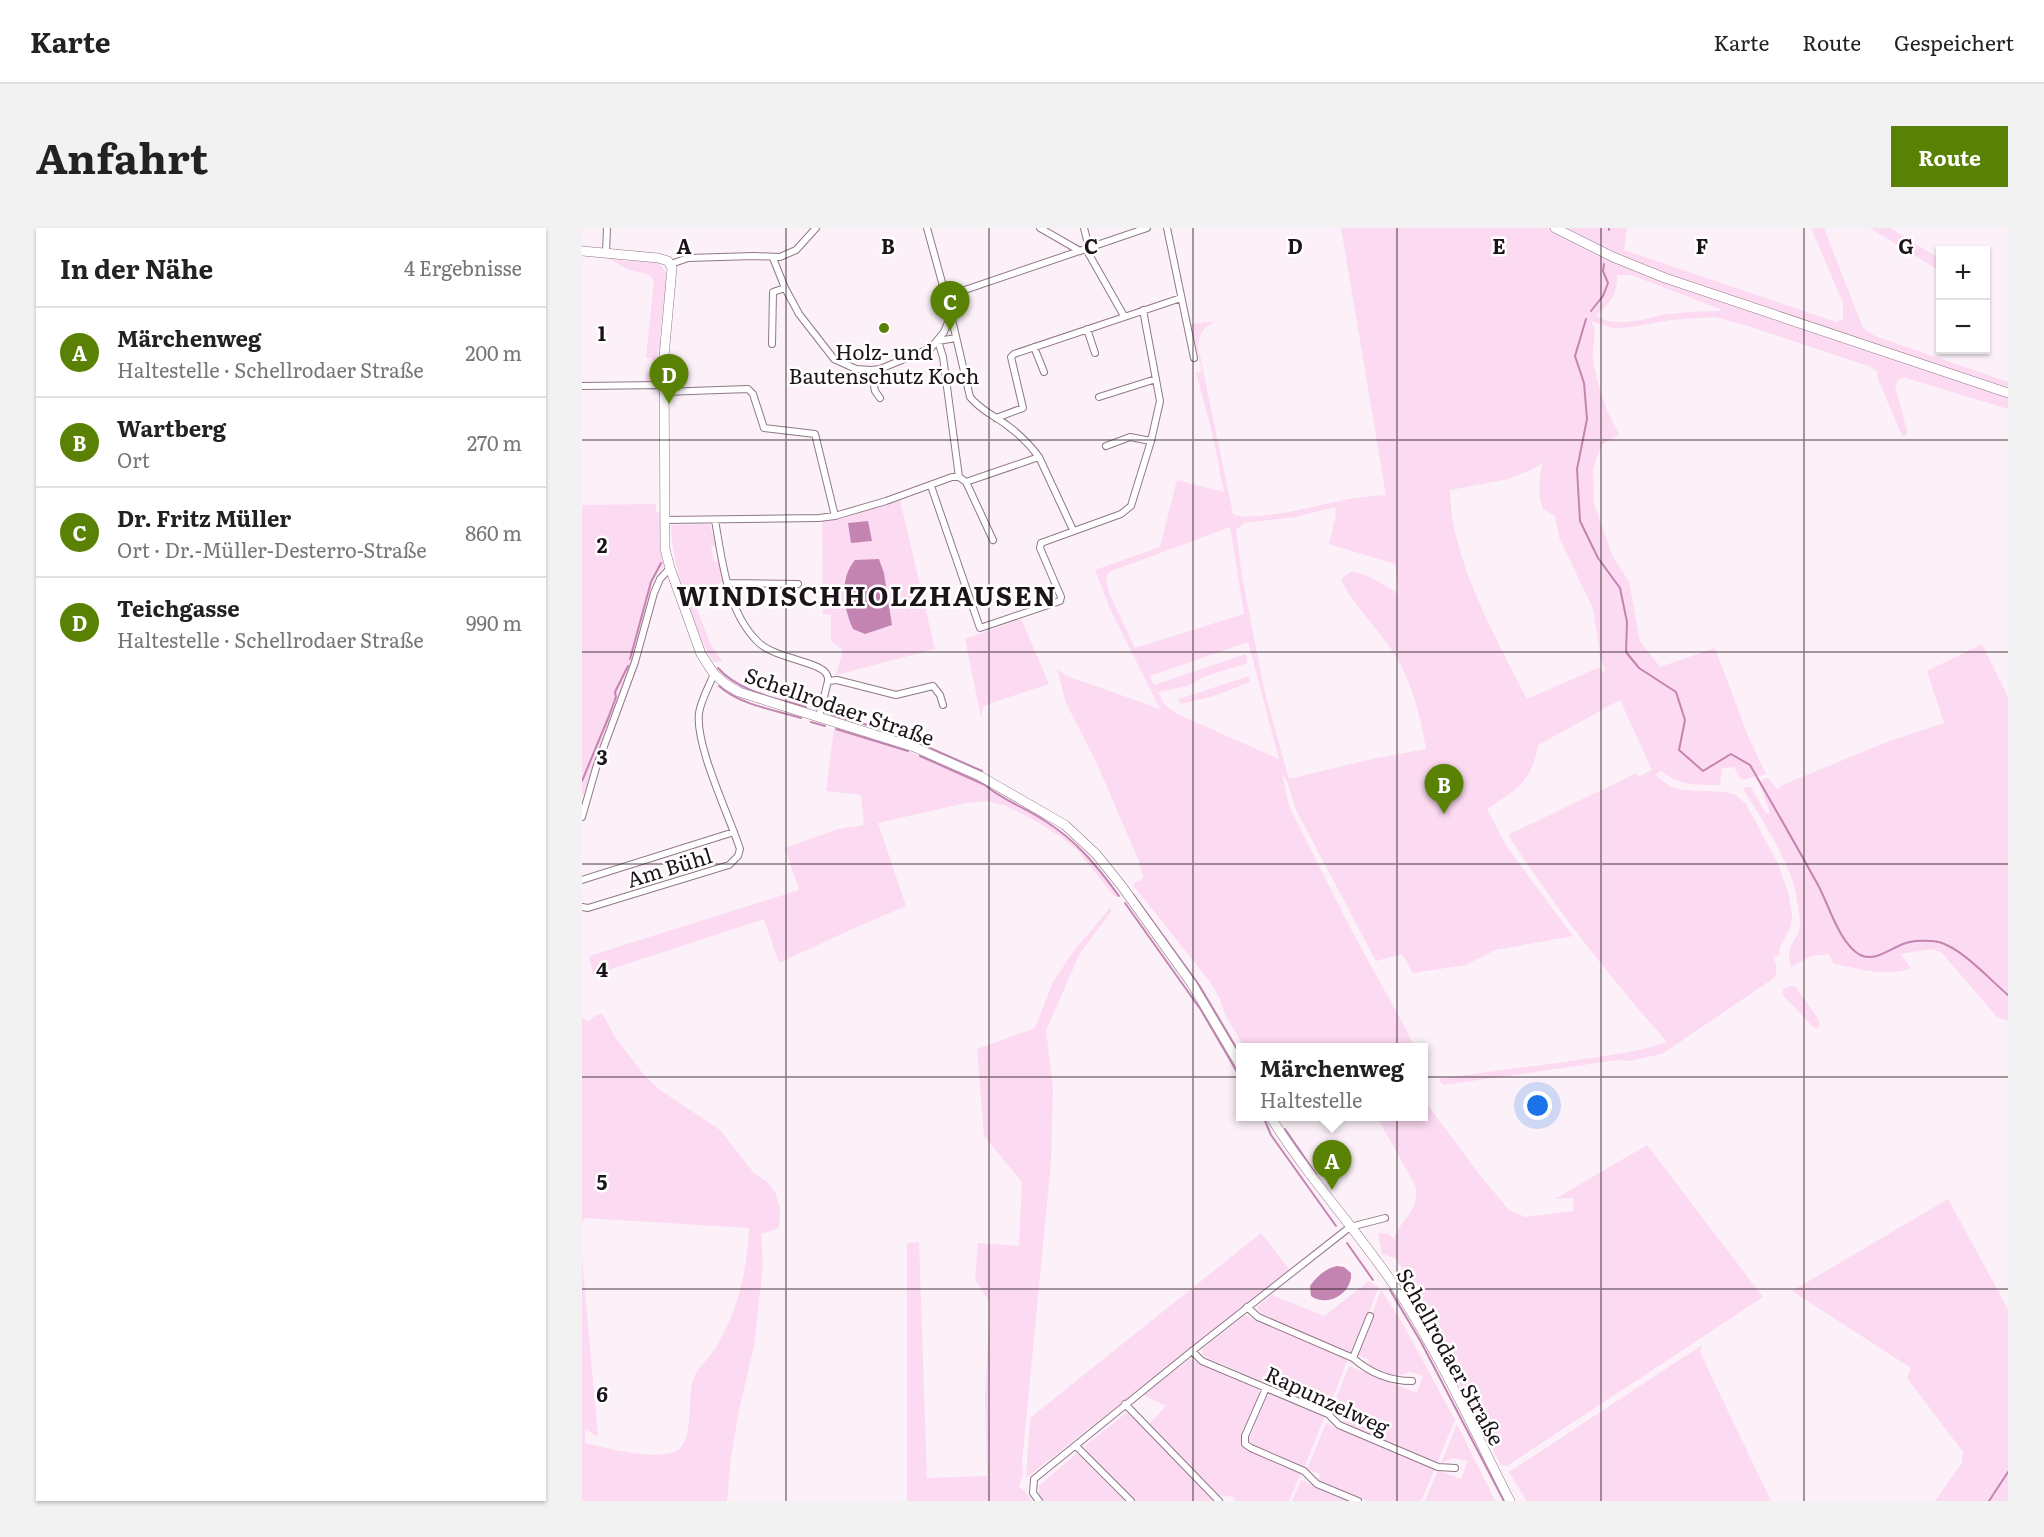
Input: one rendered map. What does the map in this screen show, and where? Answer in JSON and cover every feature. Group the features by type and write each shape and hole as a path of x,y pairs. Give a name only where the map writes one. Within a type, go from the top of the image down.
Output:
{"street":[{"path":"606,253 607,228"},
{"path":"582,251 658,258 671,264 688,258 754,256 773,258 786,256 796,250 816,228"},
{"path":"927,228 947,296 970,397 975,404 1018,435 1039,457 1073,530"},
{"path":"1040,228 1085,249"},
{"path":"1084,228 1085,249 1124,316"},
{"path":"947,296 1147,228"},
{"path":"1167,228 1194,358"},
{"path":"1555,228 1613,257 1665,278 2008,393"},
{"path":"773,258 799,314 834,359 851,367 871,370 925,351 938,341 951,315"},
{"name":"Schellrodaer Straße","path":"671,264 673,274 664,356 663,388 665,549 701,654 714,674 739,692 871,732 932,755 1004,789 1065,825 1096,854 1124,890 1208,1007 1236,1058"},
{"path":"772,344 773,292 785,288"},
{"path":"996,418 1023,408 1011,355 1181,298"},
{"path":"931,486 980,628 1060,601 1061,597 1040,548 1041,543 1121,514 1131,506 1151,441 1160,400 1143,310"},
{"path":"1087,329 1095,353"},
{"path":"938,341 956,338"},
{"path":"938,341 943,357 959,477"},
{"path":"1034,347 1044,372"},
{"path":"871,370 875,391 880,398"},
{"path":"1099,398 1156,379"},
{"path":"582,387 748,389 753,394 764,428 815,434 835,516"},
{"path":"1106,446 1130,437 1151,441"},
{"path":"966,482 1039,457"},
{"path":"664,520 835,516 931,486 952,477 959,477 966,482 993,540"},
{"path":"715,520 729,584 742,620 758,642 783,656 821,669 827,676 828,681 819,717"},
{"path":"582,817 596,768 635,662 654,593 660,579 670,568"},
{"path":"729,584 798,584"},
{"name":"Am Bühl","path":"582,907 588,908 729,865 738,856 740,849 699,727 701,705 714,674"},
{"path":"828,681 837,680 896,694 933,686 940,695 943,705"},
{"name":"Am Bühl","path":"582,880 734,832"},
{"name":"Schellrodaer Straße","path":"1273,1121 1308,1173 1388,1276 1416,1321 1510,1501"},
{"path":"1039,1501 1033,1493 1034,1479 1125,1404 1350,1227 1385,1218"},
{"path":"1247,1307 1258,1317 1353,1358 1365,1369 1395,1381 1412,1381"},
{"path":"1353,1358 1370,1316"},
{"name":"Rapunzelweg","path":"1192,1351 1202,1360 1328,1414 1339,1425 1438,1467 1455,1468"},
{"path":"1266,1388 1245,1436 1245,1444 1304,1471 1317,1484 1358,1501"},
{"path":"1125,1404 1219,1501"},
{"path":"1076,1446 1131,1501"}],"shaded area":[{"path":"1341,228 1627,228 1624,250 1836,322 1843,319 1843,303 1811,228 1824,228 1863,328 1875,336 2008,382 2008,409 1903,377 1895,386 1907,431 1906,435 1902,436 1878,379 1879,372 1868,366 1715,317 1670,320 1625,328 1613,328 1591,321 1595,335 1593,353 1596,378 1619,434 1602,445 1593,468 1594,504 1613,557 1629,582 1640,641 1660,667 1715,648 1748,736 1766,774 1741,780 1734,767 1722,768 1720,785 1696,785 1682,782 1661,771 1655,775 1671,787 1725,792 1736,795 1746,804 1778,864 1789,895 1792,915 1791,926 1780,947 1779,955 1773,956 1776,967 1774,978 1662,1054 1628,1061 1618,1060 1443,1085 1439,1079 1620,1054 1667,1042 1584,942 1508,835 1637,773 1638,777 1652,770 1620,700 1538,745 1532,768 1521,784 1487,809 1507,847 1573,936 1495,950 1465,965 1413,973 1402,954 1376,961 1296,810 1287,781 1282,774 1289,806 1355,937 1412,1043 1242,1043 1211,983 1133,885 1143,877 1139,861 1097,764 1066,703 1057,669 1067,676 1160,709 1111,611 1095,570 1160,547 1177,480 1224,492 1212,432 1196,373 1202,371 1191,324 1216,321 1203,331 1198,346 1233,514 1268,515 1386,495","holes":["1617,275 1631,275 1720,309 1720,311 1669,314 1622,322 1604,320 1596,316 1612,298","1543,463 1539,486 1543,509 1555,516 1559,537 1593,609 1601,660 1605,670 1602,672 1600,667 1527,699 1489,624 1466,570 1452,516 1450,490 1504,480","1335,507 1336,515 1329,544 1395,564 1399,594 1359,573 1350,573 1341,580 1352,599 1400,663 1414,699 1426,749 1289,779 1264,689 1242,576 1236,530 1244,523 1296,517","1230,527 1244,614 1135,648 1109,593 1106,577 1109,572","1248,642 1279,759 1177,714 1164,704 1158,692 1188,686 1203,677 1248,663 1246,654 1154,685 1150,676"]},
{"path":"1870,228 1890,228 1936,257 1936,269"},
{"path":"606,257 620,258 623,261 655,262 664,270 668,290 665,292 660,336 661,349 658,349 657,383 645,383 646,372 651,372 652,358 646,358 654,280 648,274 629,270"},
{"path":"900,500 935,649 836,675 843,650 831,641 831,615 823,614 822,522 842,519","holes":["879,559 884,573 892,625 848,616 844,579"]},
{"path":"656,504 656,512 661,513 664,566 654,579 629,669 602,739 585,793 582,795 582,505"},
{"path":"868,521 872,541 851,543 848,523"},
{"path":"671,525 710,525 716,545 711,547 714,562 719,562 724,582 690,591 710,643 722,661 713,662 684,595 675,558"},
{"path":"879,559 884,573 892,625 865,634 853,629 845,603 845,584 855,560"},
{"path":"1021,619 1049,684 983,707 981,718 965,639"},
{"path":"1982,644 2008,697 2008,1021 1997,1017 1942,953 1933,949 1900,954 1911,968 1902,971 1872,971 1834,964 1829,954 1812,956 1791,967 1789,952 1800,926 1793,884 1776,844 1743,789 1751,787 1766,814 1770,813 1760,785 1762,779 1768,778 1778,790 1780,786 1887,742 1944,723 1927,671"},
{"path":"1249,676 1250,682 1214,696 1181,704 1179,702 1179,699"},
{"path":"834,729 908,751 984,786 1037,817 1076,846 1119,897 1114,896 1078,851 1034,820 1004,805 986,801 966,803 878,823 906,906 779,963 764,919 593,975 589,956 799,890 785,848 838,829 864,825 861,795 826,791"},
{"path":"1110,908 1112,910 1079,955 1046,1031 1053,1087 1051,1162 1022,1463 1023,1474 1019,1487 1032,1501 907,1501 907,1243 919,1242 927,1478 987,1476 985,1396 990,1303 975,1280 978,1243 1019,1246 1022,1182 984,1136 977,1049 1035,1028 1053,982 1073,952"},
{"path":"1795,986 1817,1017 1820,1025 1818,1028 1814,1028 1782,994 1784,988"},
{"path":"602,1013 615,1037 644,1075 660,1090 720,1130 754,1173 766,1181 775,1192 780,1207 779,1228 761,1234 763,1266 754,1346 739,1410 727,1501 582,1501 582,1258 598,1437 585,1429 585,1443 634,1453 660,1455 679,1449 686,1436 692,1383 723,1335 740,1291 749,1228 585,1218 582,1224 582,1017 589,1022 593,1017"},
{"path":"1428,1105 1509,1210 1525,1217 1574,1211 1573,1198 1555,1199 1647,1145 1763,1297 1507,1466 1501,1465 1442,1352 1403,1284 1406,1274 1395,1258 1382,1254 1378,1233 1389,1234 1394,1239 1415,1203 1416,1187 1379,1121 1428,1121"},
{"path":"1948,1199 2008,1309 2008,1501 1935,1501 1962,1463 1963,1452 1907,1378 1911,1368 1792,1291"},
{"path":"1261,1233 1290,1270 1026,1478 1030,1418"},
{"path":"1337,1266 1344,1267 1351,1273 1348,1287 1331,1299 1317,1299 1311,1296 1310,1286 1315,1279 1325,1271"},
{"path":"1369,1281 1379,1287 1352,1353 1263,1316 1257,1307 1272,1295 1324,1316"},
{"path":"1381,1290 1403,1324 1455,1420 1437,1463 1342,1423 1344,1417 1331,1412 1349,1366 1417,1393 1423,1376 1410,1372 1394,1377 1367,1366 1369,1360 1357,1355"},
{"path":"1244,1316 1348,1358 1328,1410 1203,1356 1202,1349"},
{"path":"1702,1345 1700,1351 1705,1363 1771,1501 1527,1501 1509,1472"},
{"path":"1190,1359 1258,1388 1260,1395 1241,1445 1247,1450 1301,1473 1289,1501 1235,1501 1234,1497 1219,1495 1149,1424 1166,1406 1143,1395"},
{"path":"1272,1393 1325,1416 1304,1468 1253,1446 1249,1440 1266,1396"},
{"path":"1126,1413 1130,1414 1215,1501 1136,1501 1087,1452 1085,1446"},
{"path":"1326,1423 1435,1469 1421,1501 1367,1501 1318,1480 1320,1474 1307,1469"},
{"path":"1457,1424 1495,1501 1425,1501 1438,1470 1461,1479 1468,1461 1453,1458 1441,1463"},
{"path":"1076,1454 1125,1501 1044,1501 1039,1494 1039,1486"},
{"path":"1301,1480 1352,1501 1292,1501"}],"waterway":[{"path":"1591,311 1603,296 1608,283 1603,271 1604,264"},
{"path":"1586,319 1575,356 1584,383 1587,419 1577,469 1580,521 1598,558 1620,588 1627,622 1626,652 1639,668 1676,692 1685,720 1679,750 1703,771 1731,754 1750,765 1818,885 1840,933 1860,955 1877,956 1911,942 1939,942 1957,951 2008,995"},
{"path":"630,659 651,582 661,563"},
{"path":"582,781 609,716 616,697 615,692 628,666"},
{"path":"718,668 747,689 806,707"},
{"path":"719,686 727,693 747,702 801,718"},
{"path":"832,715 896,733 982,771"},
{"path":"811,722 825,726"},
{"path":"836,729 908,751"},
{"path":"920,756 985,785 1056,828 1086,855 1119,896"},
{"path":"1133,894 1199,985 1236,1047"},
{"path":"1125,903 1201,1010 1236,1070"},
{"path":"1265,1121 1271,1135 1336,1226"},
{"path":"1285,1129 1316,1174"},
{"path":"1347,1243 1373,1280"},
{"path":"1390,1290 1421,1342 1504,1501"},
{"path":"1989,1501 2008,1472"}],"place":[{"name":"Holz- und Bautenschutz Koch","path":"884,328"},
{"name":"Dr. Fritz Müller","path":"950,331"},
{"name":"Teichgasse","path":"669,404"},
{"name":"Wartberg","path":"1444,814"},
{"name":"Märchenweg","path":"1332,1190"}],"district":[{"name":"WINDISCHHOLZHAUSEN","path":"867,594"}]}
